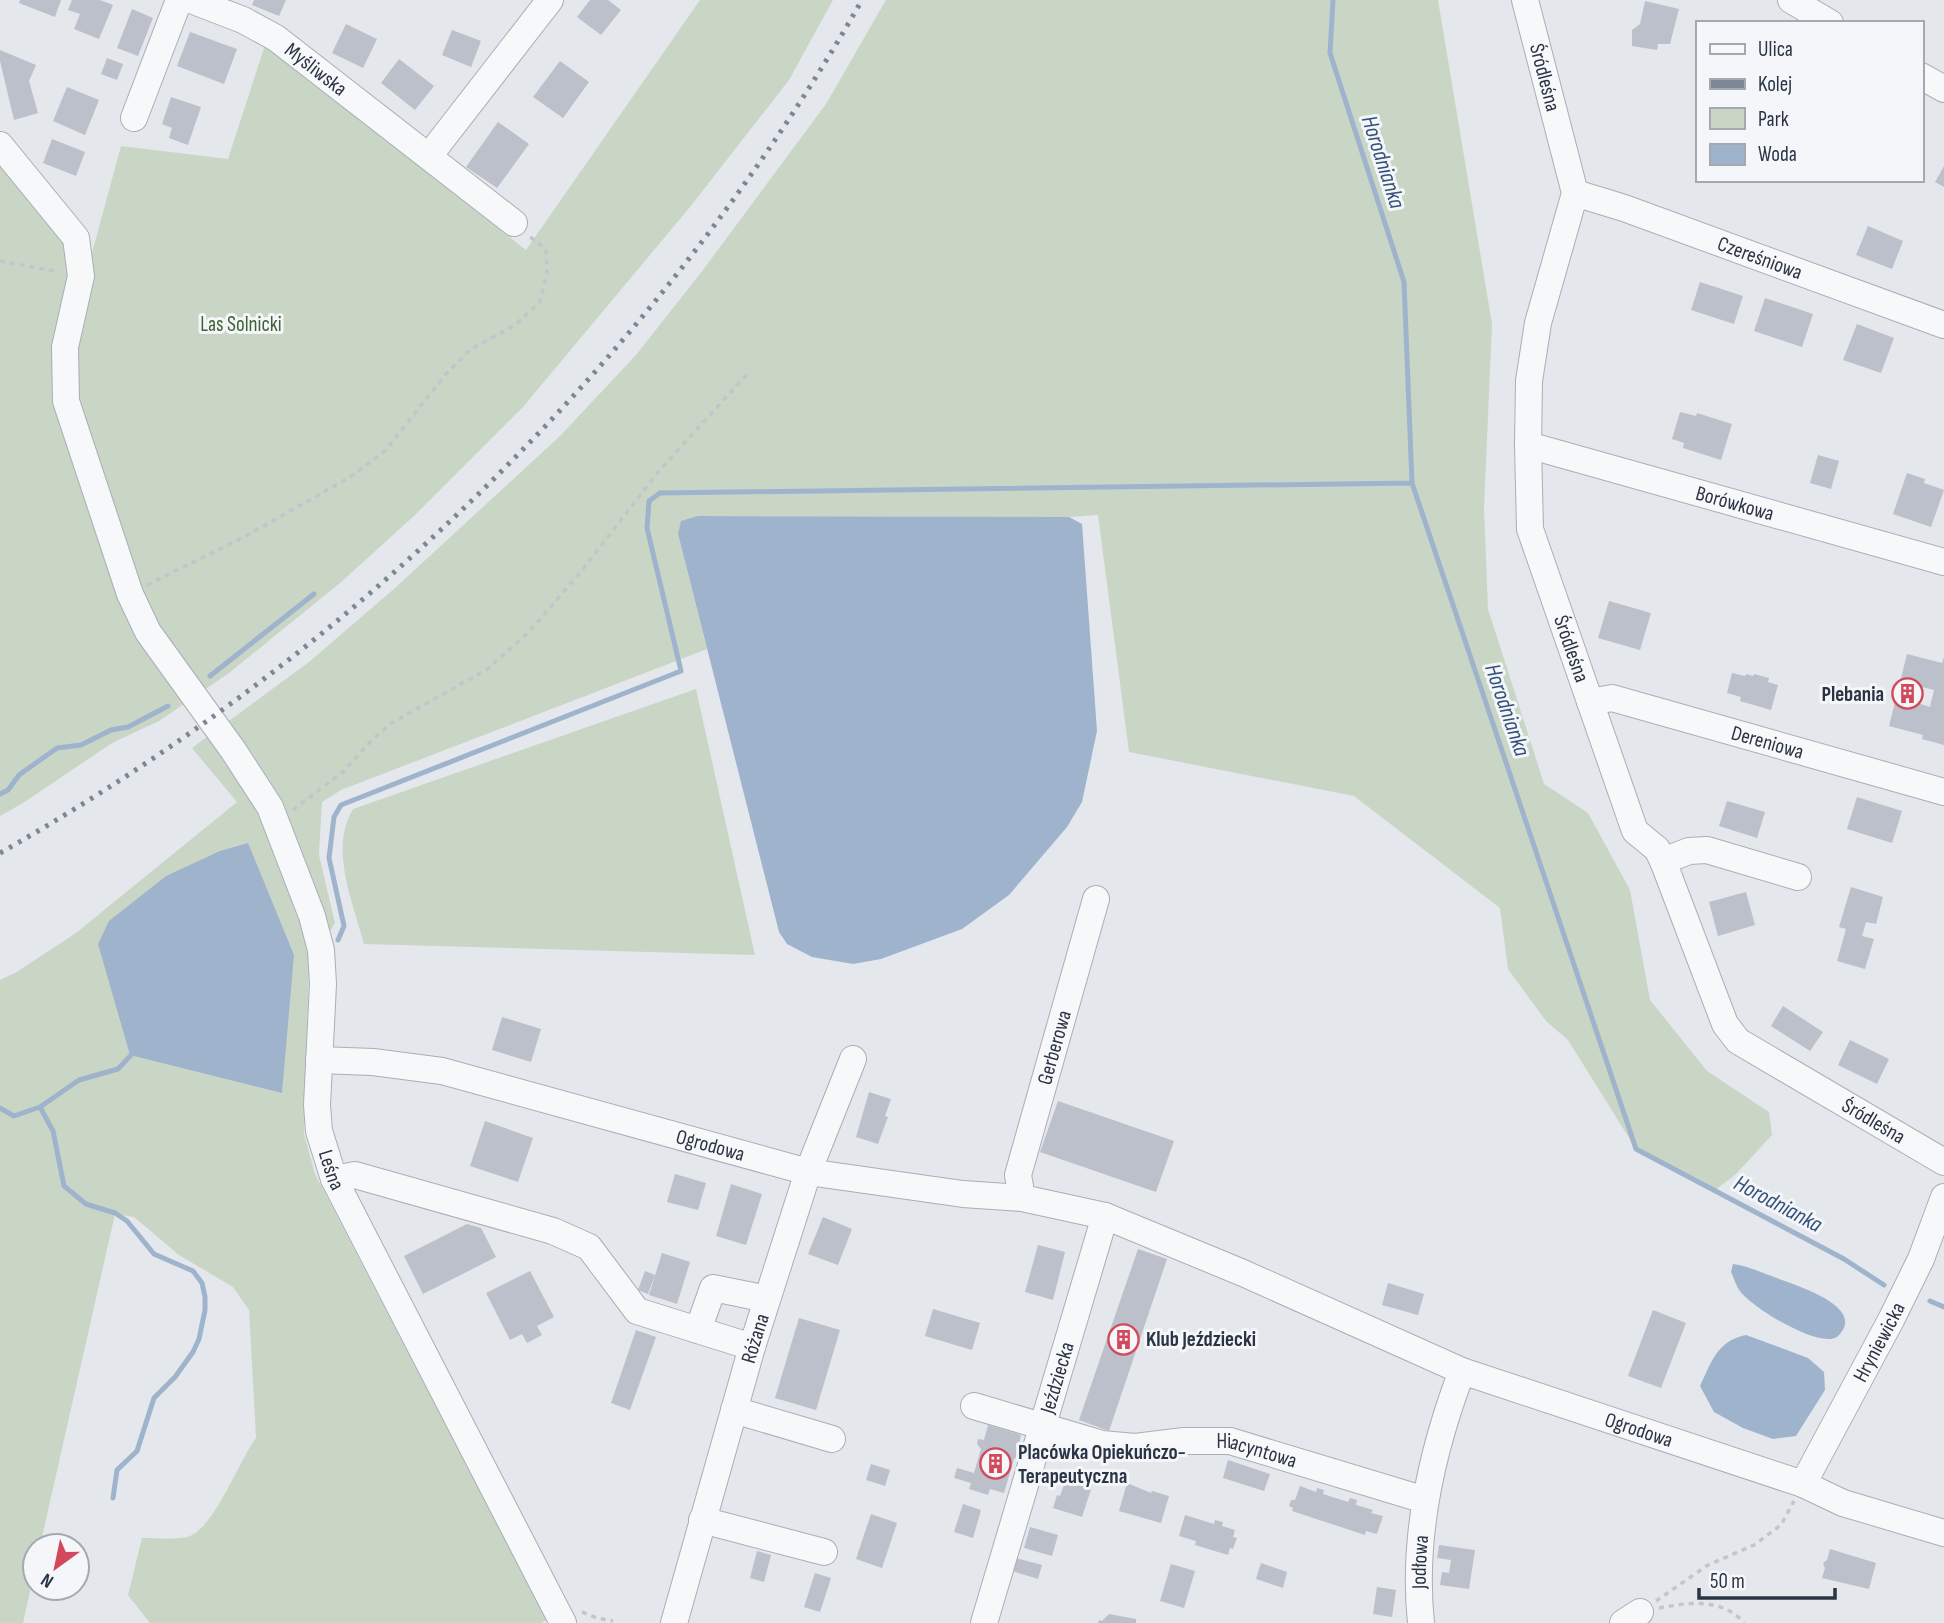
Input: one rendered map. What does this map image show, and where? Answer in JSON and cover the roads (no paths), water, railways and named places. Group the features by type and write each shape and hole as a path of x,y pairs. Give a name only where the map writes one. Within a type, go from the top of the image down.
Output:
{"street":[{"path":"134,118 180,0"},
{"name":"Myśliwska","path":"191,0 243,20 276,38 514,223"},
{"path":"429,156 550,0"},
{"name":"Śródleśna","path":"1525,0 1574,193 1538,323 1529,381 1530,529 1635,831 1657,849 1663,861 1725,1024 1738,1041 1944,1162"},
{"path":"1791,0 1827,21"},
{"path":"1923,77 1944,89"},
{"name":"Leśna","path":"0,145 76,238 81,276 65,347 66,401 130,594 148,632 233,750 278,823 312,916 321,950 323,984 317,1105 319,1131 334,1179 569,1616"},
{"name":"Czereśniowa","path":"1574,193 1944,325"},
{"name":"Borówkowa","path":"1528,445 1944,562"},
{"name":"Dereniowa","path":"1590,702 1612,698 1944,792"},
{"path":"1663,861 1689,851 1707,850 1798,877"},
{"name":"Gerberowa","path":"1022,1198 1018,1175 1096,899"},
{"name":"Różana","path":"674,1623 752,1347 808,1172 853,1059"},
{"name":"Ogrodowa","path":"319,1060 373,1062 442,1072 808,1172 963,1194 1022,1198 1105,1216 1231,1268 1462,1371 1803,1484 1843,1503 1944,1533"},
{"path":"334,1179 355,1175 553,1231 589,1247 637,1311 752,1347"},
{"name":"Hryniewicka","path":"1803,1484 1921,1259 1944,1197"},
{"name":"Jeździecka","path":"984,1623 1105,1216"},
{"path":"698,1330 713,1288 767,1300"},
{"path":"1425,1500 1449,1406 1462,1371"},
{"name":"Hiacyntowa","path":"974,1406 1102,1444 1135,1447 1184,1441 1230,1441 1425,1500"},
{"path":"734,1410 832,1439"},
{"name":"Jodłowa","path":"1421,1623 1417,1587 1425,1500"},
{"path":"702,1520 824,1552"}],"water":[{"path":"698,516 1069,517 1082,524 1097,731 1082,802 1067,827 1009,895 962,929 881,959 853,964 812,957 787,944 779,932 678,534 681,521"},
{"path":"248,843 294,955 282,1093 130,1055 98,944 109,921 166,876 220,851"},
{"path":"1733,1264 1759,1271 1824,1298 1843,1315 1845,1325 1838,1336 1830,1339 1817,1338 1787,1325 1758,1307 1740,1291 1731,1272"},
{"path":"1746,1335 1808,1358 1824,1372 1825,1390 1796,1436 1773,1439 1743,1428 1714,1412 1700,1386 1712,1360 1722,1347"}],"waterway":[{"name":"Horodnianka","path":"1333,0 1330,53 1404,282 1412,483 1636,1149 1844,1259 1884,1285"},
{"path":"338,940 344,926 329,858 334,817 341,805 681,671 647,528 649,501 660,493 1412,483"},
{"path":"210,676 314,594"},
{"path":"0,794 8,790 19,775 57,748 81,745 111,730 128,727 168,706"},
{"path":"0,1108 14,1116 40,1107 79,1080 118,1069 133,1053"},
{"path":"40,1107 53,1131 64,1186 86,1204 115,1213 127,1221 154,1254 193,1271 202,1283 205,1297 199,1339 175,1377 154,1398 137,1451 117,1470 113,1498"},
{"name":"Horodnianka","path":"1930,1301 1944,1307"}],"railway":[{"path":"0,853 131,773 256,685 375,589 488,485 594,373 692,255 781,131 862,0"}],"place":[{"name":"Plebania","path":"1907,694"},
{"name":"Klub Jeździecki","path":"1123,1339"},
{"name":"Placówka Opiekuńczo- Terapeutyczna","path":"995,1464"}],"park label":[{"name":"Las Solnicki","path":"241,324"}]}
